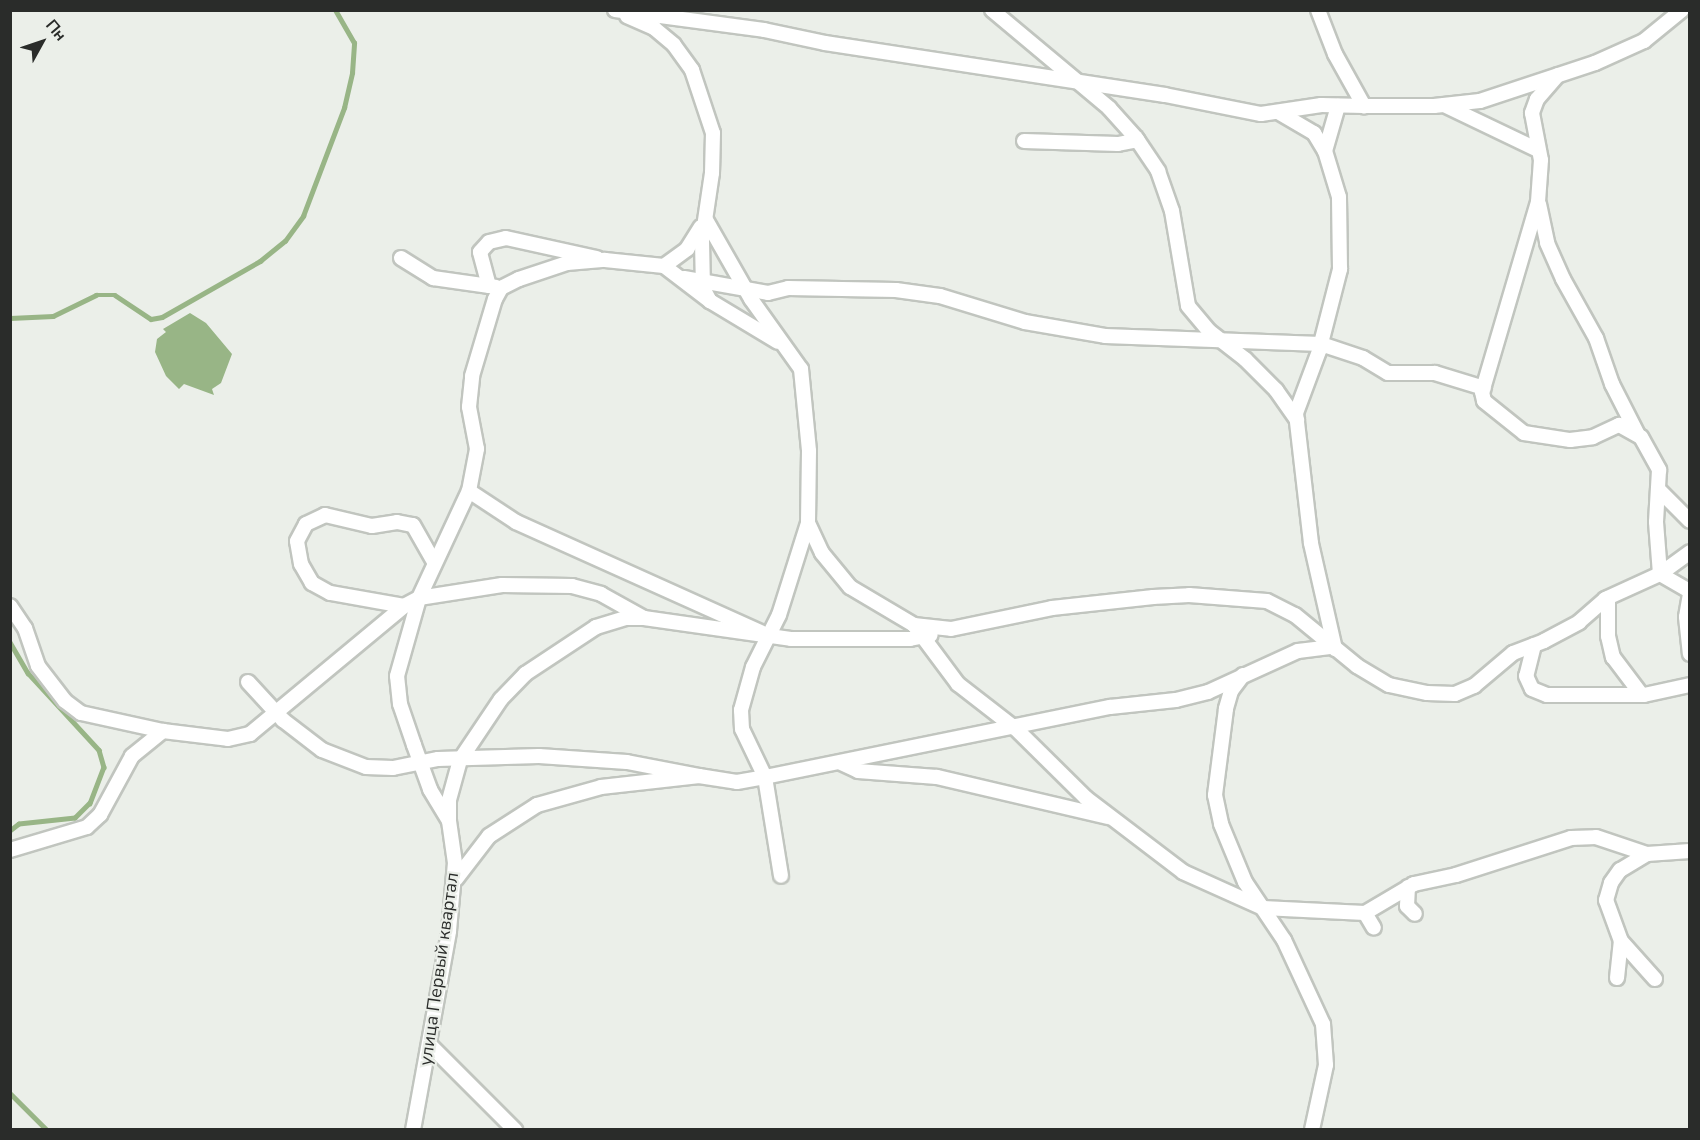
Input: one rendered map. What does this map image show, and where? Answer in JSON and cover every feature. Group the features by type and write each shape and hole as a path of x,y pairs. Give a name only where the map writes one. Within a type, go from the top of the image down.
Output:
{"street":[{"path":"992,10 1080,83 1138,140 1158,171 1172,211 1188,306 1220,340 1276,390 1297,420"},
{"path":"1318,10 1335,54 1364,106"},
{"path":"616,11 670,13 1080,83 1165,95 1240,111 1278,112 1338,106 1444,105 1480,101 1558,75 1644,41 1682,10"},
{"path":"616,11 654,28 674,45 692,70 713,133 700,279 710,301"},
{"path":"1558,75 1537,99 1532,113 1538,150 1538,202 1547,243 1563,279 1596,338 1612,384 1659,470 1660,491 1656,522 1660,574 1689,598 1689,654"},
{"path":"1444,105 1538,150"},
{"path":"1325,151 1338,106"},
{"path":"1278,112 1314,134 1325,151 1340,197 1342,235 1340,269 1321,344 1303,387 1297,420 1311,543 1334,648"},
{"path":"1024,141 1118,144 1138,140"},
{"path":"1538,202 1484,388 1484,401 1524,432 1569,440 1593,437 1619,425 1639,436"},
{"path":"664,266 687,249 706,220"},
{"path":"706,220 746,291 801,369 806,401 808,523 745,689 741,710 742,729 765,777 781,876"},
{"path":"495,287 480,252 489,242 506,238 563,247 605,260"},
{"path":"401,258 433,278 495,287 561,264 605,260 664,266 684,278 710,301 783,345"},
{"path":"684,278 700,279 746,291 896,290 940,296 996,314 1105,336 1321,344 1363,358 1389,373 1435,373 1484,388"},
{"name":"улица Первый квартал","path":"413,1130 429,1044 454,881 449,821 420,761 400,704 397,676 419,598 469,491 477,448 470,406 472,376 495,287"},
{"path":"469,491 516,522 767,634"},
{"path":"1660,491 1689,521"},
{"path":"404,606 330,593 312,583 301,564 297,541 306,524 325,515 372,526 397,522 413,525 434,562"},
{"path":"808,523 822,553 850,587 914,624 958,684 1016,729 1068,782 1184,872 1263,908 1365,913 1408,887 1571,838 1596,837 1647,854 1689,851"},
{"path":"449,821 449,800 460,760 501,699 525,674 596,627 625,618 644,618 726,633 836,640 925,637 951,629 1052,608 1189,595 1267,600 1296,615 1334,648 1389,685 1427,693 1455,694 1474,686 1513,653 1579,622 1608,598 1660,574 1689,552"},
{"path":"10,606 25,628 38,666 65,701 81,713 163,731 228,739 250,734 404,606 419,598 502,585 572,586 601,594 644,618"},
{"path":"1608,598 1608,636 1613,657 1641,694"},
{"path":"914,624 951,629"},
{"path":"1534,645 1526,676 1532,689 1547,695 1641,694 1689,685"},
{"path":"248,682 277,713 322,750 366,767 393,768 420,761 588,758 659,766 737,782 800,767 841,763 1016,729 1110,707 1176,700 1208,692 1298,651 1334,648"},
{"path":"1244,674 1231,691 1226,709 1215,795 1221,824 1245,882 1284,940 1323,1024 1326,1065 1312,1130"},
{"path":"10,850 87,827 100,814 132,756 163,731"},
{"path":"841,763 858,771 937,777 1113,818"},
{"path":"454,881 489,836 537,805 601,787 699,776"},
{"path":"1647,854 1620,870 1611,883 1606,900 1621,941 1655,979"},
{"path":"1408,887 1407,906 1415,914"},
{"path":"1365,913 1374,928"},
{"path":"1617,978 1621,941"},
{"path":"429,1044 515,1130"}],"shaded area":[{"path":"190,313 206,323 232,354 221,383 212,389 214,395 184,384 179,389 166,376 155,352 157,339 166,332 163,329"}],"waterway":[{"path":"10,318 53,316 96,295 115,295 151,319 162,317 260,261 285,241 303,216 344,108 352,73 354,43 335,10"},
{"path":"10,642 28,673 99,750 104,767 90,803 75,818 19,824 10,831"},
{"path":"10,1093 47,1130"}]}
